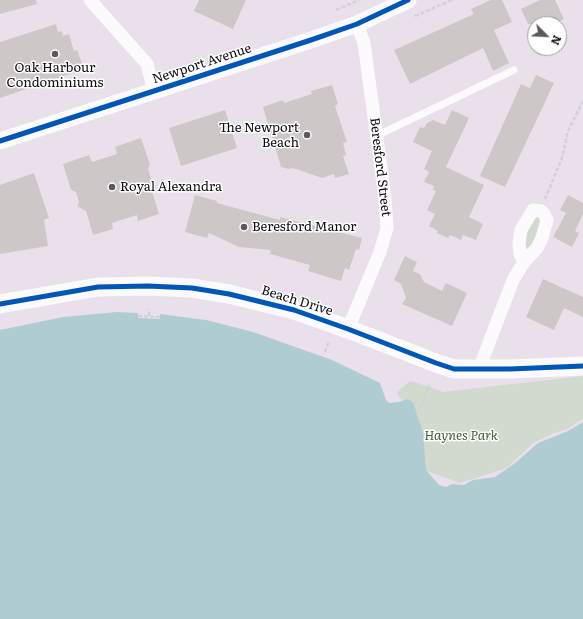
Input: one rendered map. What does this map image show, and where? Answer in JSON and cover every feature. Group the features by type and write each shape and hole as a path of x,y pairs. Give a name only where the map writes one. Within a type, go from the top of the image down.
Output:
{"main road":[{"name":"Beach Drive","path":"0,304 98,287 148,286 192,288 263,302 294,310 454,369 583,366"}],"street":[{"path":"90,0 147,64 154,91"},
{"name":"Newport Avenue","path":"0,141 311,40 357,24 408,0"},
{"name":"Beresford Street","path":"348,329 380,252 387,228 385,198 364,43 357,24"},
{"path":"479,369 513,280 524,262"}],"lane":[{"path":"376,136 514,70"}],"path":[{"path":"336,10 359,0"},
{"path":"552,183 562,158 568,131 583,101"},
{"path":"148,316 149,309"},
{"path":"138,316 160,317"},
{"path":"325,352 330,339"},
{"path":"413,402 421,406 429,385"}],"green space":[{"path":"534,215 540,217 541,227 529,249 524,246 525,237"},
{"name":"Haynes Park","path":"583,376 583,419 567,429 533,443 507,468 460,483 419,468 406,408 397,392 410,381 443,392"}],"water":[{"path":"117,312 138,313 138,318 160,319 160,314 206,320 253,332 332,360 380,383 386,400 389,403 408,399 413,402 423,433 426,470 439,485 446,487 452,484 464,485 473,480 495,477 514,464 538,443 568,431 583,422 583,619 0,619 0,330 63,317"}],"building":[{"path":"0,0 36,0 37,4 0,14"},
{"path":"199,0 246,0 233,29 194,11"},
{"path":"491,0 502,0 512,22 494,30 509,63 493,71 483,48 410,84 394,50 474,14 471,9"},
{"path":"540,0 555,0 563,16 527,16 527,22 521,9"},
{"path":"56,24 58,32 62,31 63,36 69,34 74,51 77,50 84,69 0,98 0,42"},
{"path":"536,75 554,83 505,187 480,176 521,84 530,88"},
{"name":"The Newport Beach","path":"332,85 338,104 335,106 347,142 343,143 346,155 343,156 349,174 335,178 334,174 322,178 293,168 289,169 281,167 263,107 283,100 284,103 312,94 311,91"},
{"path":"225,110 237,148 181,166 169,128"},
{"path":"452,110 469,118 446,167 484,185 469,217 483,224 476,240 463,235 461,240 450,235 448,238 437,233 438,231 429,226 435,214 427,210 436,191 433,190 434,186 424,182 429,172 424,169 432,151 413,142 420,127 424,128 427,123 433,120 445,125"},
{"name":"Royal Alexandra","path":"141,138 150,165 148,168 151,179 155,181 151,188 159,214 138,221 137,215 112,223 113,229 93,235 86,211 77,206 79,202 76,192 71,190 63,164 89,155 92,162 117,154 115,147"},
{"path":"34,173 49,218 44,220 48,246 0,254 0,185"},
{"path":"195,195 217,201 217,203 280,220 280,217 362,238 359,250 356,249 349,270 345,268 341,281 308,271 310,265 270,254 271,250 239,247 209,233 207,238 185,232"},
{"path":"568,195 583,203 583,214 575,231 579,233 572,247 553,237 566,213 560,210"},
{"path":"405,256 417,262 413,271 420,274 424,282 442,291 446,283 467,293 452,326 402,304 406,298 401,284 394,280"},
{"path":"543,279 583,297 583,317 564,308 554,330 526,317"}],"cycle path":[{"path":"0,141 311,40 357,24 408,0"},
{"path":"0,304 98,287 148,286 192,288 229,294 294,310 454,369 510,369 583,366"}],"place":[{"name":"Oak Harbour Condominiums","path":"55,54"},
{"name":"The Newport Beach","path":"307,135"},
{"name":"Royal Alexandra","path":"112,187"},
{"name":"Beresford Manor","path":"244,227"}]}
